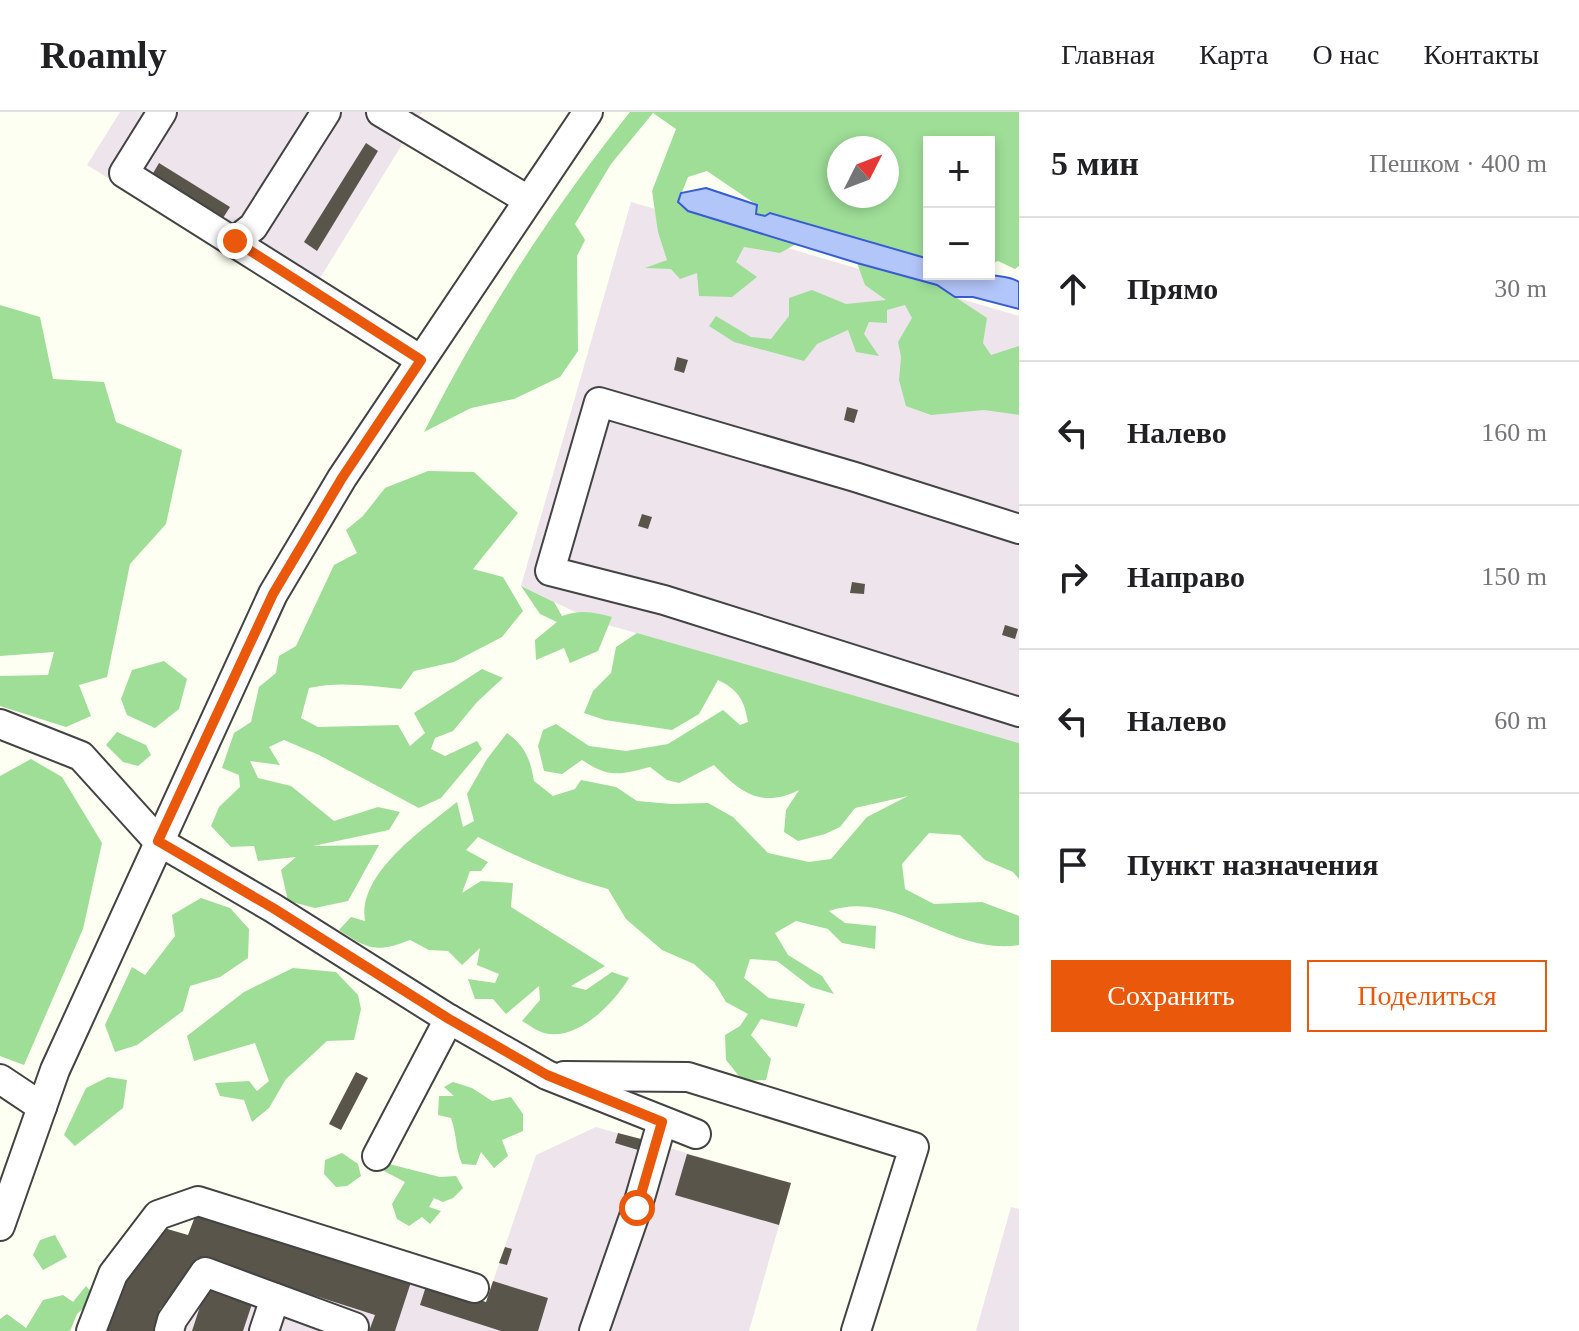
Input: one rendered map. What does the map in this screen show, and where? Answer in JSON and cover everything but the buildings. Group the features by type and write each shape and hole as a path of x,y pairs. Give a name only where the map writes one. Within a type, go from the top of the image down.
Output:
{"street":[{"path":"162,112 124,173 421,360"},
{"path":"235,241 253,227 326,112"},
{"path":"381,112 528,200"},
{"path":"0,1226 55,1070 273,594 342,478 588,112"},
{"path":"1019,529 813,464 599,402 550,571 664,600 1019,712"},
{"path":"0,724 81,756 158,841 273,908 449,1019 547,1075 696,1134"},
{"path":"377,1156 449,1019"},
{"path":"547,1075 688,1077 914,1147 856,1331"},
{"path":"0,1079 42,1107"},
{"path":"594,1331 637,1208 662,1122"},
{"path":"91,1331 113,1274 158,1215 198,1201 474,1288"},
{"path":"169,1331 172,1320 205,1272 354,1327 353,1331"},
{"path":"264,1331 275,1298"}],"shaded area":[{"path":"120,112 422,112 306,301 87,165"},
{"path":"631,202 1019,316 1019,743 594,621 521,586"},
{"path":"596,1127 791,1183 749,1331 104,1331 123,1278 135,1270 150,1247 188,1235 196,1214 486,1302 536,1155"},
{"path":"1011,1207 1019,1209 1019,1331 976,1331"}],"green space":[{"path":"630,112 1019,112 1019,266 1015,269 995,262 995,136 923,136 923,257 771,213 765,217 756,214 757,205 707,171 688,177 678,202 688,211 796,244 780,253 744,247 736,262 757,277 732,297 699,296 697,273 680,279 671,269 645,268 667,260 658,232 652,191 676,129 653,113 611,164 575,224 585,240 577,256 578,351 560,377 514,399 471,408 424,432 469,348 572,188"},
{"path":"857,263 937,285 987,318 983,343 991,355 1019,346 1019,415 984,410 931,415 906,406 899,380 901,357 898,342 912,318 905,305 887,310 887,323 869,322 864,334 879,356 856,352 848,330 817,344 804,361 734,342 709,326 716,316 751,337 771,339 789,316 789,298 812,290 846,304 886,300 865,285"},
{"path":"0,305 40,317 53,379 104,382 116,422 182,450 166,524 130,564 107,677 79,685 91,716 66,727 0,706 0,676 48,675 54,652 0,656"},
{"path":"428,471 474,472 518,513 473,569 503,577 523,611 502,637 454,662 414,671 401,689 343,684 309,688 301,718 318,727 398,725 410,746 425,733 414,713 482,669 503,678 477,702 453,731 435,738 431,749 445,756 477,741 482,749 441,798 419,808 284,740 269,747 280,765 250,761 258,778 291,786 334,821 378,807 400,812 389,830 313,846 379,845 348,901 315,908 288,901 281,870 296,857 258,861 254,846 231,847 211,826 219,807 240,787 239,775 222,768 234,733 251,722 259,687 276,673 279,656 296,646 334,565 357,553 346,530 363,516 385,488"},
{"path":"521,586 554,602 562,616 587,612 612,617 598,651 570,663 564,648 536,660 535,640 557,622 540,614"},
{"path":"637,633 1019,743 1019,879 1013,872 985,860 960,835 929,833 902,864 905,889 934,904 982,902 1019,916 1019,945 994,946 970,941 877,908 853,906 829,911 845,923 876,926 875,949 842,943 828,929 796,921 775,933 788,955 822,976 834,994 811,987 777,961 750,959 744,978 769,998 805,1004 797,1027 761,1019 751,1035 771,1059 766,1080 743,1081 726,1060 725,1035 740,1026 748,1014 726,1002 714,982 694,964 662,950 626,919 608,889 542,867 478,837 466,850 488,862 481,871 470,871 462,893 481,881 513,883 511,907 605,966 571,986 586,990 612,972 629,978 593,1018 569,1032 541,1032 522,1021 540,1000 539,986 506,1014 493,999 475,999 468,979 495,983 499,974 477,965 480,948 462,965 448,951 429,950 410,940 389,947 373,947 339,930 351,917 365,921 365,903 382,869 428,825 457,802 463,827 474,821 467,794 487,759 507,733 526,754 534,781 553,796 575,789 581,780 616,787 637,801 708,803 733,817 768,853 809,862 831,859 867,817 908,796 855,808 840,827 798,841 784,832 786,810 799,790 762,798 742,790 714,765 679,783 667,780 650,767 615,773 600,770 582,760 562,774 544,771 538,746 543,730 556,724 589,746 626,751 668,744 723,710 740,725 748,722 739,696 718,680 699,714 672,730 605,720 584,713 593,691 611,673 616,647"},
{"path":"164,661 187,679 179,709 155,728 127,715 121,699 132,670"},
{"path":"117,732 146,745 151,755 138,766 123,762 106,745"},
{"path":"31,759 62,777 102,843 83,929 24,1065 0,1056 0,776"},
{"path":"201,898 230,908 249,929 248,958 220,977 190,986 183,1011 137,1045 115,1052 105,1025 132,967 145,975 175,936 172,915"},
{"path":"293,968 336,972 358,995 361,1009 354,1040 327,1041 286,1079 269,1108 252,1122 244,1100 220,1096 215,1083 249,1081 257,1091 269,1081 255,1043 194,1061 187,1036 244,992"},
{"path":"108,1077 127,1080 123,1108 75,1146 64,1135 86,1088"},
{"path":"453,1082 472,1088 492,1101 511,1097 523,1114 523,1131 502,1140 508,1156 494,1168 481,1152 476,1165 462,1164 451,1118 438,1115 439,1096 454,1096 444,1087"},
{"path":"342,1153 358,1164 361,1176 347,1186 336,1187 324,1174 325,1160"},
{"path":"389,1164 440,1177 456,1176 463,1188 453,1198 443,1202 434,1198 429,1207 441,1211 430,1224 422,1217 409,1226 397,1219 392,1204 405,1182 384,1171"},
{"path":"55,1235 67,1257 43,1270 33,1255 40,1240"},
{"path":"86,1286 96,1297 77,1314 70,1331 0,1331 0,1319 7,1314 26,1328 43,1300 63,1295 73,1302"}],"water":[{"path":"706,188 757,205 756,214 765,216 770,213 923,257 923,280 995,280 995,276 1012,279 1019,282 1019,309 973,297 955,297 937,285 688,211 678,202 681,193"}],"route":[{"path":"235,241 421,360 342,478 273,594 158,841 273,908 449,1019 547,1075 662,1122 637,1208"}]}
